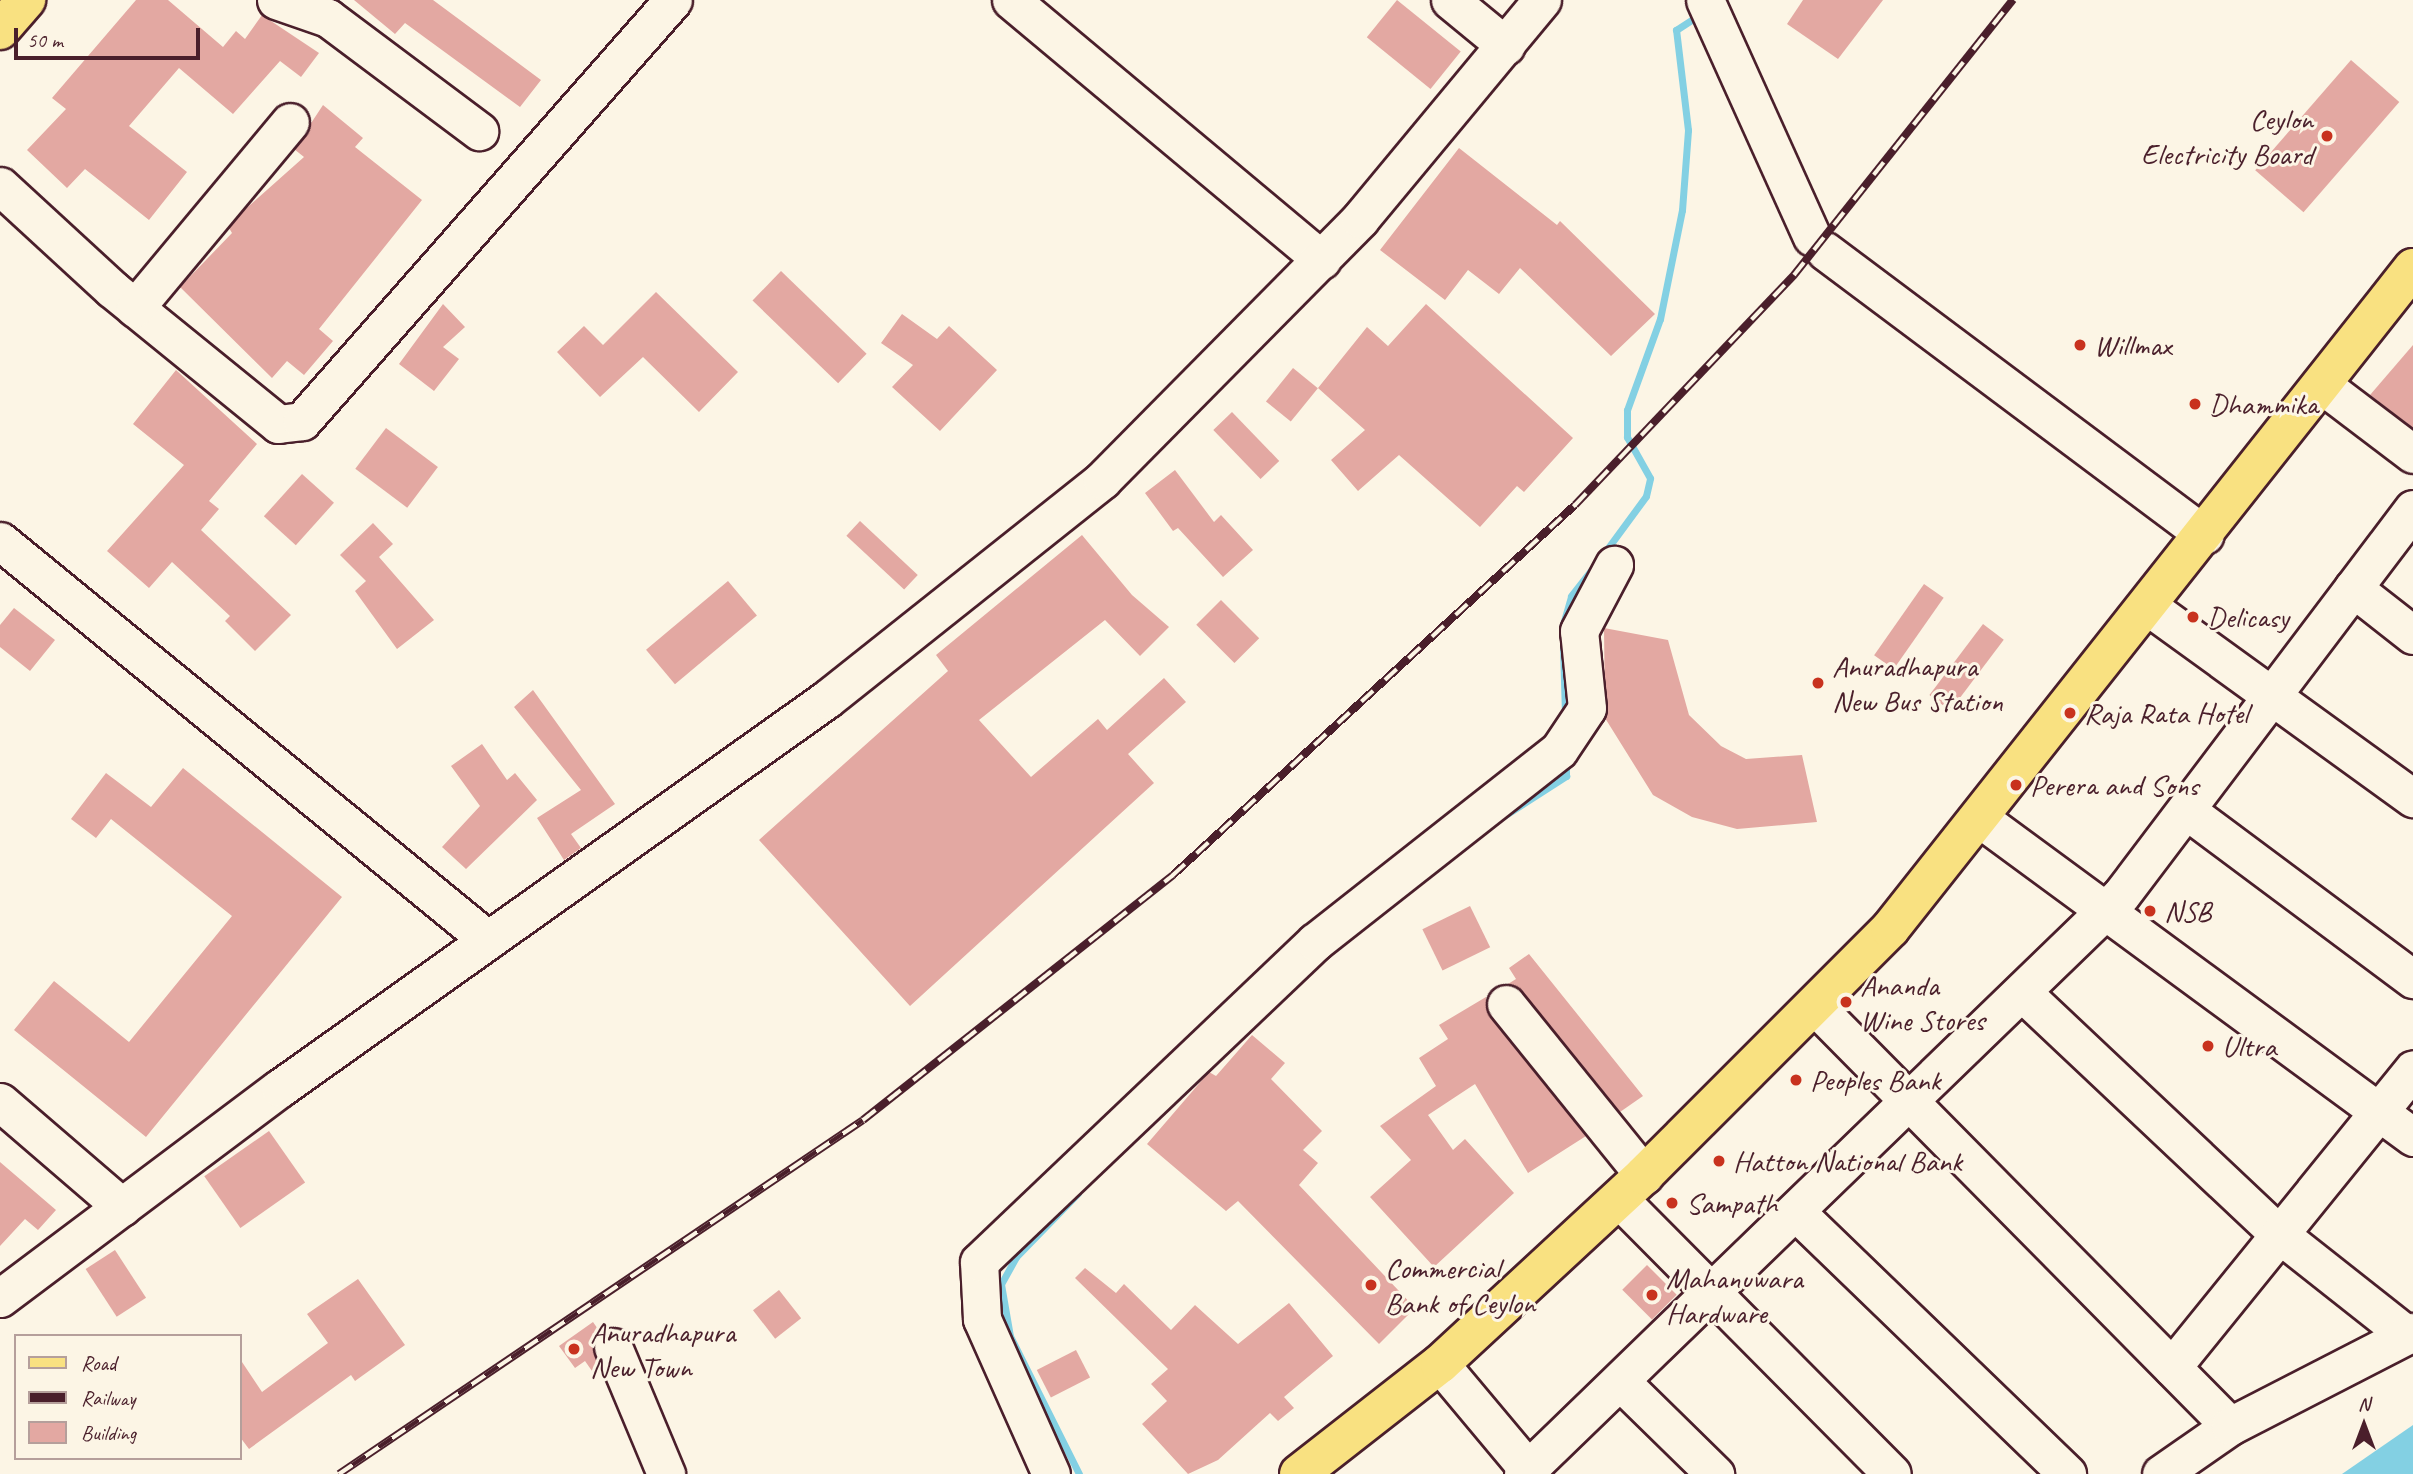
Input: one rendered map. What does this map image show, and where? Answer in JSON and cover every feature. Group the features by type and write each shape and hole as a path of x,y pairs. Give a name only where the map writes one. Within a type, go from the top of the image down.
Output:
{"main road":[{"path":"0,30 26,0"},
{"path":"1299,1474 1440,1364 1632,1187 1816,1007 1982,820 2413,268"}],"street":[{"path":"276,0 328,18 479,131"},
{"path":"0,186 135,308 278,424 302,421 673,0"},
{"path":"1011,0 1322,260"},
{"path":"1450,0 1506,46"},
{"path":"0,1298 969,590 1102,480 1322,260 1506,46 1542,0"},
{"path":"1712,14 1819,244 2205,535"},
{"path":"135,308 290,122"},
{"path":"2322,385 2413,454"},
{"path":"1440,1364 1531,1473 1712,1293 2025,995 2103,913 2186,810 2413,509"},
{"path":"0,541 488,940"},
{"path":"1051,1474 982,1319 979,1262 1315,942 1568,741 1587,708 1579,631 1614,565"},
{"path":"2353,589 2413,635"},
{"path":"2149,607 2413,798"},
{"path":"2186,810 2413,979"},
{"path":"1982,820 2103,913 2413,1137"},
{"path":"2025,995 2279,1234 2410,1334 2230,1426 2161,1474"},
{"path":"1506,1004 1632,1187 1712,1293 1892,1474"},
{"path":"1816,1007 2230,1426"},
{"path":"2172,1367 2413,1069"},
{"path":"0,1101 122,1207"},
{"path":"1796,1212 2067,1474"},
{"path":"613,1347 666,1474"},
{"path":"1621,1382 1715,1474"}],"water":[{"path":"2413,1425 2413,1474 2342,1474"}],"building":[{"path":"136,0 168,0 223,47 236,31 245,39 262,15 319,53 301,77 280,61 233,114 179,68 129,126 187,172 149,220 85,169 67,188 27,150 66,109 52,98"},
{"path":"354,0 433,0 541,80 520,107 405,23 395,34"},
{"path":"1397,0 1461,52 1431,89 1367,37"},
{"path":"1803,0 1883,0 1838,59 1787,24"},
{"name":"Ceylon Electricity Board","path":"2351,60 2399,102 2304,212 2255,170"},
{"path":"323,105 363,138 355,147 422,200 319,329 333,341 304,375 287,361 272,378 180,287 232,233 229,228 241,213 304,157 294,149"},
{"path":"1459,148 1557,225 1560,221 1655,314 1611,356 1520,268 1499,294 1468,270 1445,300 1380,250"},
{"path":"781,271 867,354 838,383 753,300"},
{"path":"656,292 738,372 699,412 643,357 600,397 557,352 584,326 603,345"},
{"path":"443,304 465,327 443,347 459,359 434,391 399,364"},
{"path":"1426,304 1573,438 1524,492 1517,486 1480,527 1399,455 1358,491 1331,460 1365,430 1318,388 1367,327 1388,346"},
{"path":"902,314 937,339 949,326 997,370 940,431 892,387 913,365 881,343"},
{"path":"2413,345 2413,428 2370,395"},
{"path":"1293,368 1318,388 1291,422 1266,401"},
{"path":"176,370 257,444 209,501 219,509 201,530 291,615 255,651 225,621 230,616 172,562 149,588 107,551 184,465 133,424"},
{"path":"1232,412 1279,461 1261,479 1213,430"},
{"path":"386,428 438,467 407,508 355,469"},
{"path":"1175,470 1214,522 1221,515 1253,550 1223,577 1178,528 1173,531 1145,493"},
{"path":"302,474 334,503 296,545 264,516"},
{"path":"860,521 918,575 904,590 846,536"},
{"path":"373,523 393,544 379,557 434,620 397,649 355,591 366,581 340,555"},
{"path":"1082,535 1132,595 1169,627 1140,656 1105,620 979,720 1031,777 1098,719 1107,730 1164,678 1186,702 1128,754 1154,783 910,1006 759,840 948,671 936,655"},
{"path":"728,581 757,615 675,684 646,650"},
{"path":"1924,584 1944,598 1894,669 1874,655"},
{"path":"1221,600 1259,638 1234,663 1196,625"},
{"path":"14,608 55,640 30,671 0,647 0,625"},
{"path":"1983,624 2004,640 1950,711 1929,695"},
{"path":"1604,628 1668,640 1689,715 1721,746 1746,759 1802,755 1817,822 1737,829 1692,817 1653,795 1605,718"},
{"path":"533,690 615,804 571,834 581,848 564,860 537,818 581,790 514,707"},
{"path":"482,744 507,780 515,773 537,800 466,869 442,847 480,806 451,766"},
{"path":"183,768 342,897 146,1137 14,1030 54,981 129,1042 232,916 111,819 96,838 71,819 106,773 151,807"},
{"path":"1470,906 1490,947 1443,971 1422,929"},
{"path":"1529,954 1643,1096 1620,1112 1522,991 1508,984 1516,979 1509,968"},
{"path":"1486,997 1490,1017 1586,1136 1528,1173 1475,1084 1428,1115 1453,1150 1465,1139 1514,1193 1434,1267 1370,1197 1411,1160 1380,1126 1436,1086 1419,1058 1448,1039 1439,1025"},
{"path":"1252,1035 1285,1063 1271,1079 1322,1131 1303,1150 1318,1163 1299,1185 1415,1308 1379,1344 1238,1201 1226,1211 1147,1144 1209,1072 1216,1076"},
{"path":"269,1131 305,1183 240,1228 204,1176"},
{"path":"0,1162 56,1210 38,1230 25,1219 0,1246"},
{"path":"115,1250 146,1298 117,1317 86,1269"},
{"name":"Mahanuwara Hardware","path":"1647,1265 1677,1295 1652,1319 1622,1290"},
{"path":"1085,1268 1116,1293 1124,1284 1171,1330 1195,1305 1238,1344 1289,1303 1333,1356 1284,1397 1294,1408 1278,1421 1270,1413 1218,1460 1188,1474 1142,1424 1167,1401 1151,1384 1168,1369 1075,1278"},
{"path":"358,1279 405,1345 355,1381 351,1375 249,1449 242,1440 242,1362 262,1392 328,1343 307,1314"},
{"path":"779,1290 801,1318 775,1339 753,1310"},
{"path":"593,1322 600,1332 592,1345 598,1367 592,1371 585,1361 575,1368 559,1346"},
{"path":"1076,1350 1090,1378 1051,1398 1037,1370"}],"waterway":[{"path":"1602,556 1646,496 1650,478 1627,437 1627,410 1660,319 1682,210 1688,130 1676,30 1699,15"},
{"path":"1562,628 1571,596 1595,565"},
{"path":"1563,647 1565,716"},
{"path":"1499,819 1566,776 1566,759"},
{"path":"1078,1193 1016,1257 1001,1284 1010,1336 1079,1474"}],"railway":[{"path":"339,1474 863,1120 1173,875 1575,505 1794,275 2013,0"}],"place":[{"name":"Ceylon Electricity Board","path":"2327,136"},
{"name":"Willmax","path":"2080,345"},
{"name":"Dhammika","path":"2195,404"},
{"name":"Delicasy","path":"2193,617"},
{"name":"Anuradhapura New Bus Station","path":"1818,683"},
{"name":"Raja Rata Hotel","path":"2070,713"},
{"name":"Perera and Sons","path":"2016,785"},
{"name":"NSB","path":"2150,911"},
{"name":"Ananda Wine Stores","path":"1846,1002"},
{"name":"Ultra","path":"2208,1046"},
{"name":"Peoples Bank","path":"1796,1080"},
{"name":"Hatton National Bank","path":"1719,1161"},
{"name":"Sampath","path":"1672,1203"},
{"name":"Commercial Bank of Ceylon","path":"1371,1285"},
{"name":"Mahanuwara Hardware","path":"1652,1295"},
{"name":"Anuradhapura New Town","path":"574,1349"}]}
